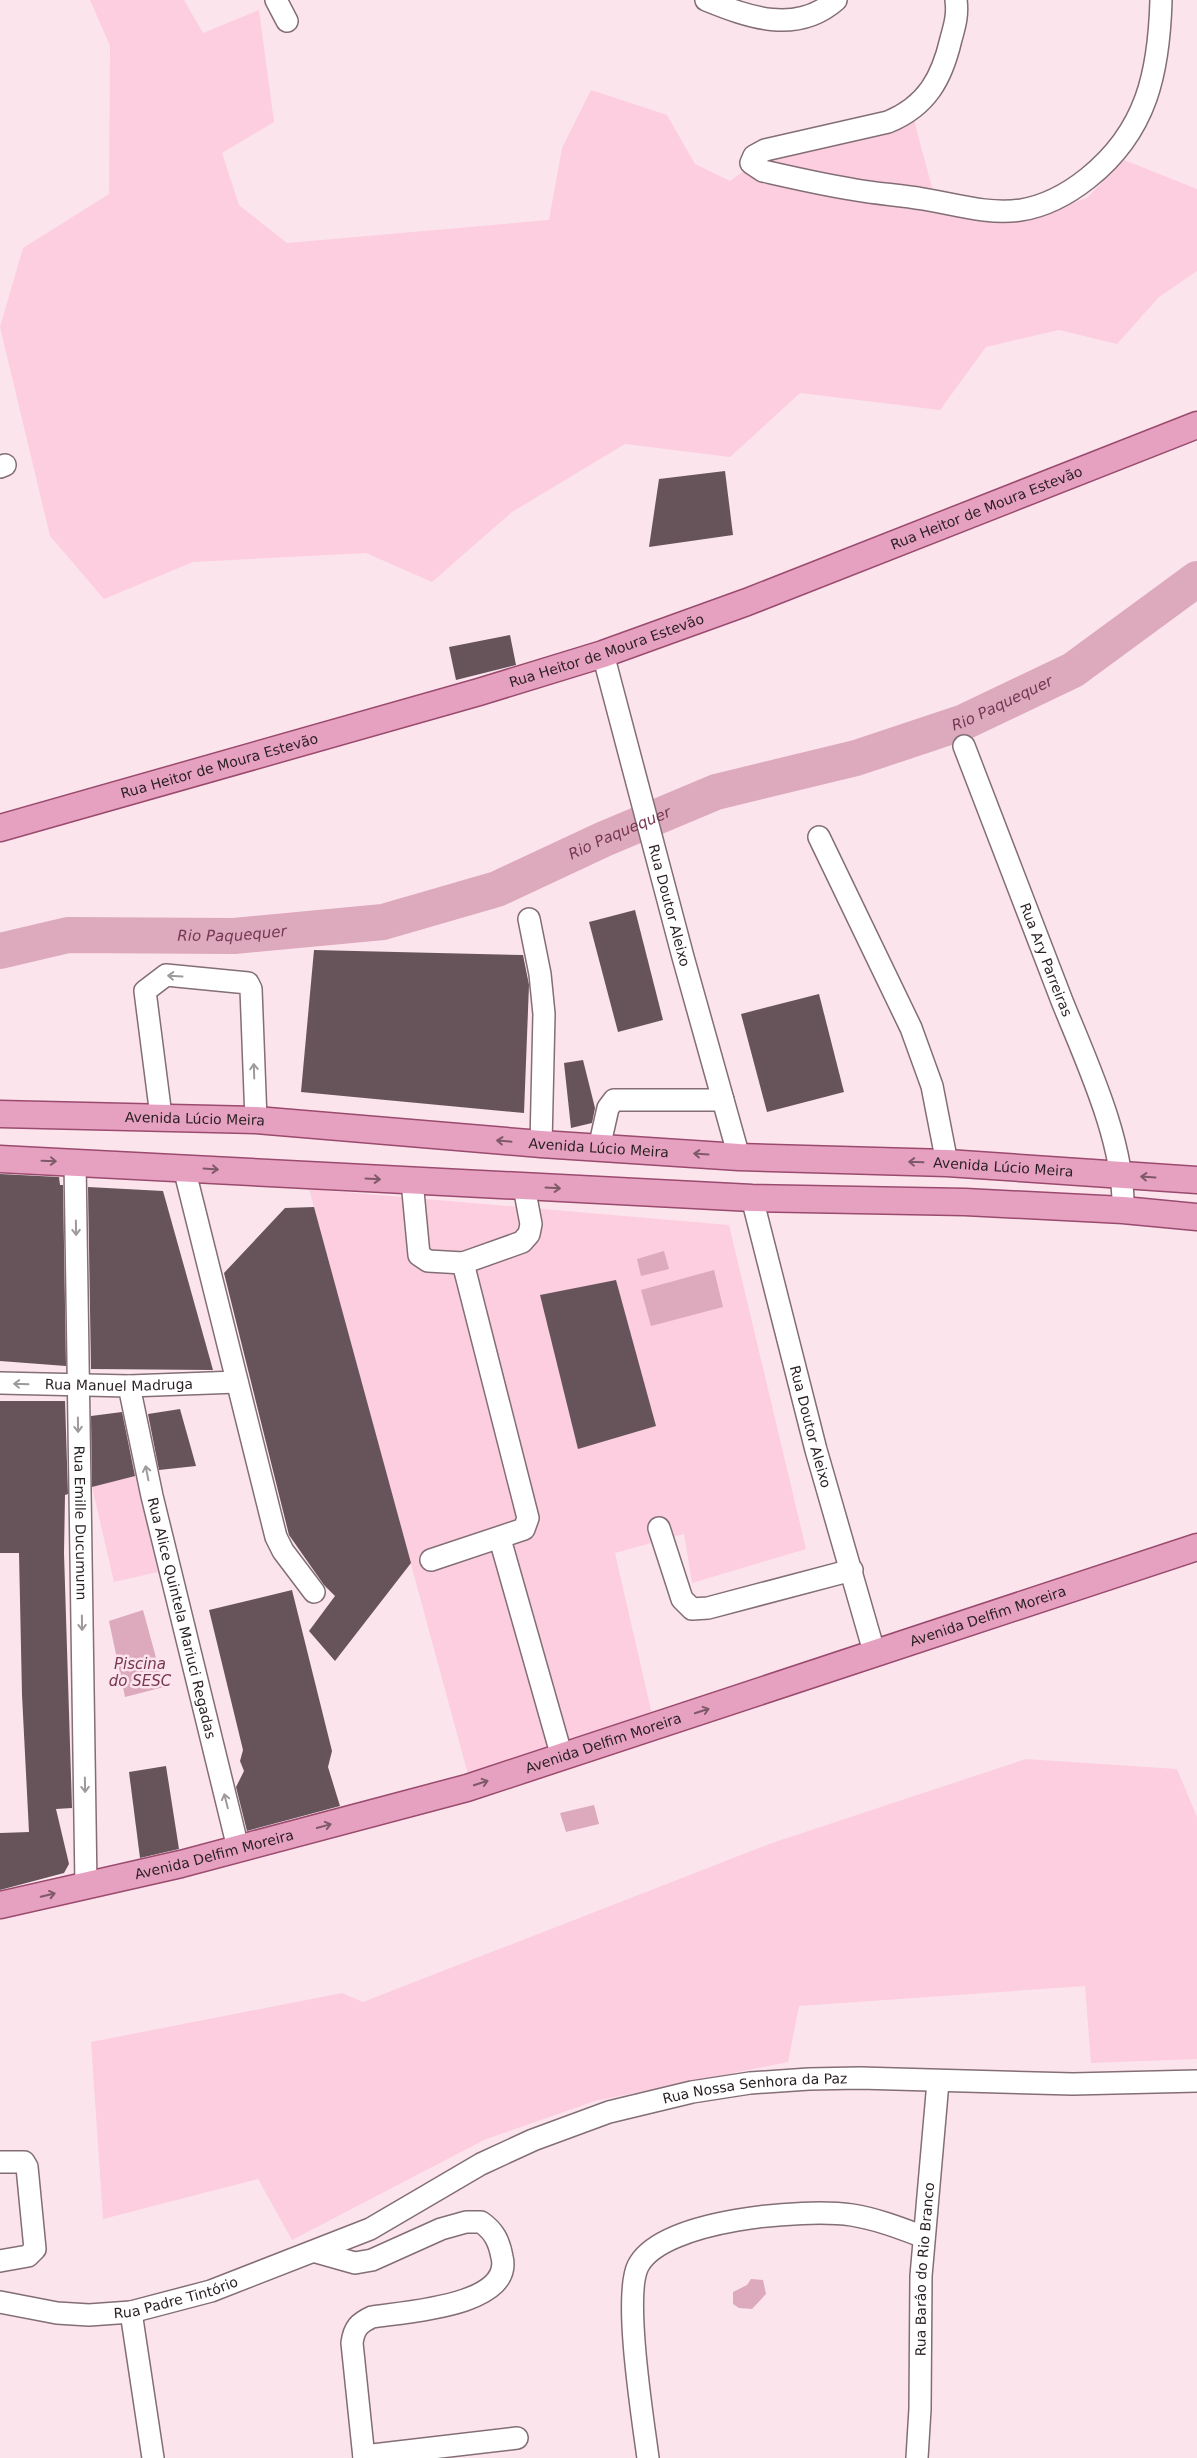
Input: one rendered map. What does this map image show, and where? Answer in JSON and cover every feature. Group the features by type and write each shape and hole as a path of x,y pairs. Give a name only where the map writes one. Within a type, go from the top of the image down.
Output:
{"main road":[{"name":"Rua Heitor de Moura Estevão","path":"0,828 469,695 603,654 765,595 1197,425"},
{"name":"Avenida Lúcio Meira","path":"0,1114 161,1116 256,1120 541,1144 740,1157 947,1163 1197,1180"},
{"path":"0,1159 752,1198 965,1202 1123,1210 1197,1218"},
{"name":"Avenida Delfim Moreira","path":"0,1905 86,1886 238,1848 467,1788 875,1655 1197,1547"}],"street":[{"path":"276,0 287,21"},
{"path":"706,0 752,17 784,22 809,15 836,0"},
{"path":"956,0 958,14 939,79 920,102 903,115 888,122 765,150 754,156 751,164 763,171 855,190 996,211 1020,210 1041,205 1071,192 1106,163 1133,129 1150,90 1157,64 1161,0"},
{"name":"Rua Doutor Aleixo","path":"603,654 722,1100 740,1157"},
{"name":"Rua Ary Parreiras","path":"964,746 1089,1068 1117,1154 1121,1175 1123,1210"},
{"path":"820,837 911,1028 932,1086 947,1163"},
{"path":"529,919 540,974 544,1014 541,1144"},
{"path":"161,1116 145,991 166,975 248,982 251,989 256,1120"},
{"path":"599,1148 608,1108 614,1100 722,1100"},
{"name":"Rua Emille Ducumunn","path":"75,1162 86,1886"},
{"path":"184,1168 276,1537 283,1551 314,1592"},
{"path":"412,1181 419,1254 428,1260 463,1263 522,1242 529,1234 531,1224 524,1187"},
{"name":"Rua Doutor Aleixo","path":"752,1198 816,1450 875,1655"},
{"path":"431,1560 500,1539 524,1529 528,1518 463,1263"},
{"name":"Rua Manuel Madruga","path":"0,1383 129,1386 236,1382"},
{"name":"Rua Alice Quintela Mariuci Regadas","path":"129,1386 152,1496 238,1848"},
{"path":"658,1528 682,1599 692,1609 708,1608 852,1570"},
{"path":"500,1539 562,1757"},
{"name":"Rua Nossa Senhora da Paz","path":"344,2240 370,2229 481,2164 532,2140 609,2112 692,2092 750,2083 860,2078 938,2082 1074,2084 1197,2081"},
{"name":"Rua Barâo do Rio Branco","path":"917,2458 920,2409 919,2314 938,2082"},
{"path":"0,2162 24,2162 27,2167 35,2248 28,2256 0,2261"},
{"path":"648,2458 633,2314 634,2280 638,2266 648,2253 678,2237 716,2224 770,2215 850,2215 879,2220 924,2237"},
{"path":"316,2252 355,2263 372,2260 441,2229 466,2222 481,2222 492,2229 499,2243 503,2260 498,2281 488,2291 455,2303 372,2317 360,2322 353,2332 352,2343 364,2457 517,2438"},
{"name":"Rua Padre Tintório","path":"0,2302 57,2313 89,2315 131,2312 211,2291 344,2240"},
{"path":"131,2312 153,2458"}],"shaded area":[{"path":"90,0 184,0 203,33 259,10 274,122 222,153 239,205 287,243 549,220 562,148 591,90 667,115 695,164 730,181 774,148 914,120 935,199 1065,205 1087,198 1124,160 1197,189 1197,271 1159,297 1117,344 1059,330 986,347 940,410 800,393 730,457 625,444 512,512 432,582 366,553 193,562 104,599 50,536 0,327 23,248 109,194 110,46"},
{"path":"309,1189 729,1225 806,1549 692,1583 684,1534 615,1553 653,1719 469,1778"},
{"path":"136,1475 158,1572 114,1582 92,1487"},
{"path":"1026,1759 1177,1769 1197,1817 1197,2059 1091,2063 1085,1986 799,2006 788,2062 595,2101 484,2140 292,2240 258,2179 103,2219 91,2042 342,1993 363,2002 772,1843"}],"water":[{"path":"664,1251 669,1269 641,1276 637,1259"},
{"path":"714,1270 723,1307 651,1326 641,1290"},
{"name":"Piscina do SESC","path":"143,1610 164,1687 125,1697 109,1621"},
{"path":"594,1805 599,1824 566,1832 560,1813"},
{"path":"751,2279 763,2280 766,2294 752,2309 739,2308 733,2304 733,2292 747,2285"}],"building":[{"path":"725,471 733,535 649,547 659,479"},
{"path":"510,635 516,665 456,680 449,647"},
{"path":"635,910 663,1020 618,1032 589,922"},
{"path":"314,950 523,955 529,985 524,1113 301,1092"},
{"path":"819,994 844,1092 767,1112 741,1014"},
{"path":"583,1060 595,1108 592,1123 571,1128 564,1063"},
{"path":"0,1174 59,1177 60,1185 63,1185 66,1366 0,1361"},
{"path":"88,1187 163,1191 213,1370 91,1369"},
{"path":"314,1207 411,1563 335,1661 309,1631 335,1596 324,1585 289,1535 224,1273 285,1208"},
{"path":"616,1280 656,1426 578,1449 540,1295"},
{"path":"0,1401 65,1401 68,1494 65,1495 64,1553 72,1808 56,1809 69,1864 64,1873 0,1890 0,1833 29,1832 22,1695 19,1553 0,1553"},
{"path":"180,1409 196,1466 159,1470 148,1414"},
{"path":"122,1412 135,1476 92,1487 91,1416"},
{"path":"292,1590 332,1751 328,1767 340,1806 247,1831 236,1787 244,1771 240,1761 243,1750 209,1610"},
{"path":"166,1766 179,1849 140,1858 129,1772"}],"waterway":[{"name":"Rio Paquequer","path":"0,951 68,935 234,936 383,922 497,889 604,839 716,792 856,758 964,722 1073,670 1197,579"}]}
